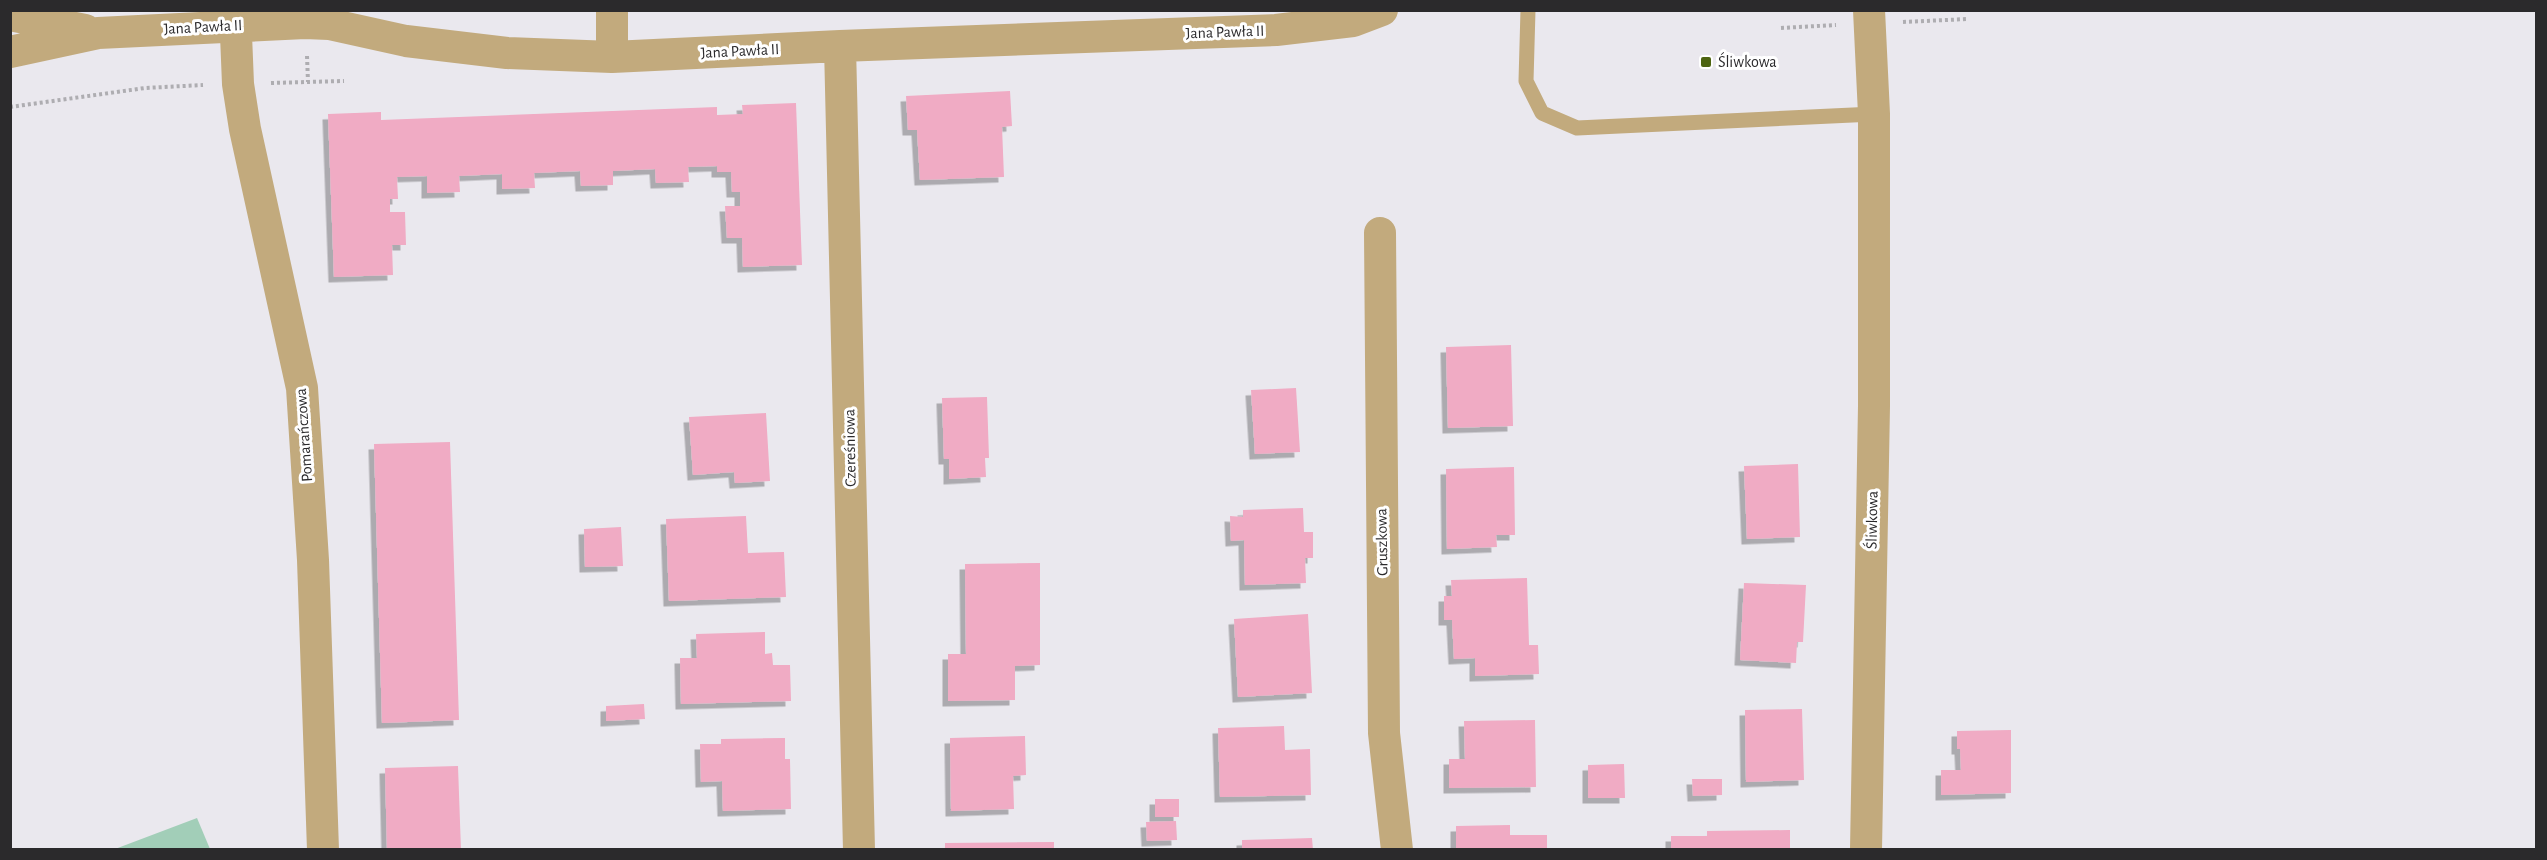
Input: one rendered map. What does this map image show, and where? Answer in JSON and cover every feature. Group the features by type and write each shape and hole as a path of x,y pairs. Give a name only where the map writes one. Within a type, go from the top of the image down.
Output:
{"street":[{"path":"612,10 612,57"},
{"name":"Jana Pawła II","path":"10,52 98,33 235,18 329,24 406,41 507,53 612,57 1276,30 1353,21 1382,10"},
{"name":"Śliwkowa","path":"1866,849 1874,406 1874,114 1869,10"},
{"name":"Jana Pawła II","path":"10,15 98,33"},
{"name":"Pomarańczowa","path":"235,18 238,84 245,129 302,388 313,560 323,849"},
{"name":"Czereśniowa","path":"840,46 859,849"},
{"name":"Gruszkowa","path":"1380,233 1384,733 1397,849"}],"lane":[{"path":"1528,10 1526,81 1542,113 1577,128 1874,114"}],"path":[{"path":"10,107 144,88 344,81"}],"green space":[{"path":"197,818 210,849 115,849"}],"building":[{"path":"1010,91 1012,126 1002,127 1004,177 920,180 917,130 908,130 906,96"},
{"path":"796,103 802,265 743,267 742,238 727,238 725,206 740,206 740,192 732,192 731,172 717,172 717,166 688,167 689,182 656,183 655,169 613,171 613,185 581,186 580,171 534,173 535,188 502,189 502,174 459,176 460,192 427,193 427,176 397,177 398,199 390,199 390,212 405,212 406,245 392,245 393,275 334,277 328,114 381,112 381,120 717,107 717,115 743,114 742,105"},
{"path":"1511,345 1513,426 1448,428 1446,347"},
{"path":"1296,388 1300,452 1255,454 1251,390"},
{"path":"987,397 989,458 985,458 986,477 949,479 949,459 944,459 942,398"},
{"path":"766,413 770,481 735,483 734,472 693,475 689,417"},
{"path":"450,442 459,720 382,723 374,444"},
{"path":"1798,464 1800,537 1747,539 1744,466"},
{"path":"1514,467 1515,535 1496,535 1497,547 1447,549 1446,469"},
{"path":"1303,508 1304,532 1313,532 1313,558 1305,558 1306,583 1245,585 1244,540 1231,541 1230,516 1243,517 1243,510"},
{"path":"746,516 748,553 784,552 786,597 669,601 666,519"},
{"path":"621,527 623,566 585,567 584,529"},
{"path":"1040,563 1040,665 1015,666 1015,700 948,701 948,654 966,654 965,564"},
{"path":"1527,578 1529,645 1538,645 1539,674 1475,676 1475,658 1454,659 1452,620 1444,620 1444,596 1452,596 1451,580"},
{"path":"1744,583 1806,585 1803,642 1797,642 1796,663 1740,660"},
{"path":"1308,614 1312,693 1238,697 1234,619"},
{"path":"765,632 765,654 772,653 773,665 790,665 791,701 681,704 680,658 697,658 696,634"},
{"path":"644,704 645,719 606,721 606,706"},
{"path":"1802,709 1804,780 1746,782 1745,710"},
{"path":"1535,720 1536,787 1449,788 1449,759 1465,759 1464,721"},
{"path":"1284,726 1285,750 1310,749 1311,795 1220,797 1218,728"},
{"path":"2011,730 2011,793 1941,795 1941,770 1961,770 1960,749 1957,749 1957,731"},
{"path":"1025,736 1026,775 1013,776 1014,809 951,811 950,738"},
{"path":"785,738 785,759 790,759 791,809 723,811 722,781 701,782 700,744 721,744 721,739"},
{"path":"1624,764 1625,798 1588,798 1588,765"},
{"path":"458,766 461,850 387,850 385,768"},
{"path":"1692,779 1722,779 1722,795 1693,796"},
{"path":"1155,799 1179,799 1179,817 1155,817"},
{"path":"1176,821 1177,840 1147,841 1146,822"},
{"path":"1510,825 1510,835 1547,835 1547,850 1456,850 1456,826"},
{"path":"1790,830 1790,850 1671,850 1671,836 1707,836 1707,831"},
{"path":"1312,838 1313,850 1242,850 1242,840"},
{"path":"1054,842 1054,850 945,850 945,843"}],"place":[{"name":"Śliwkowa","path":"1706,62"}]}
